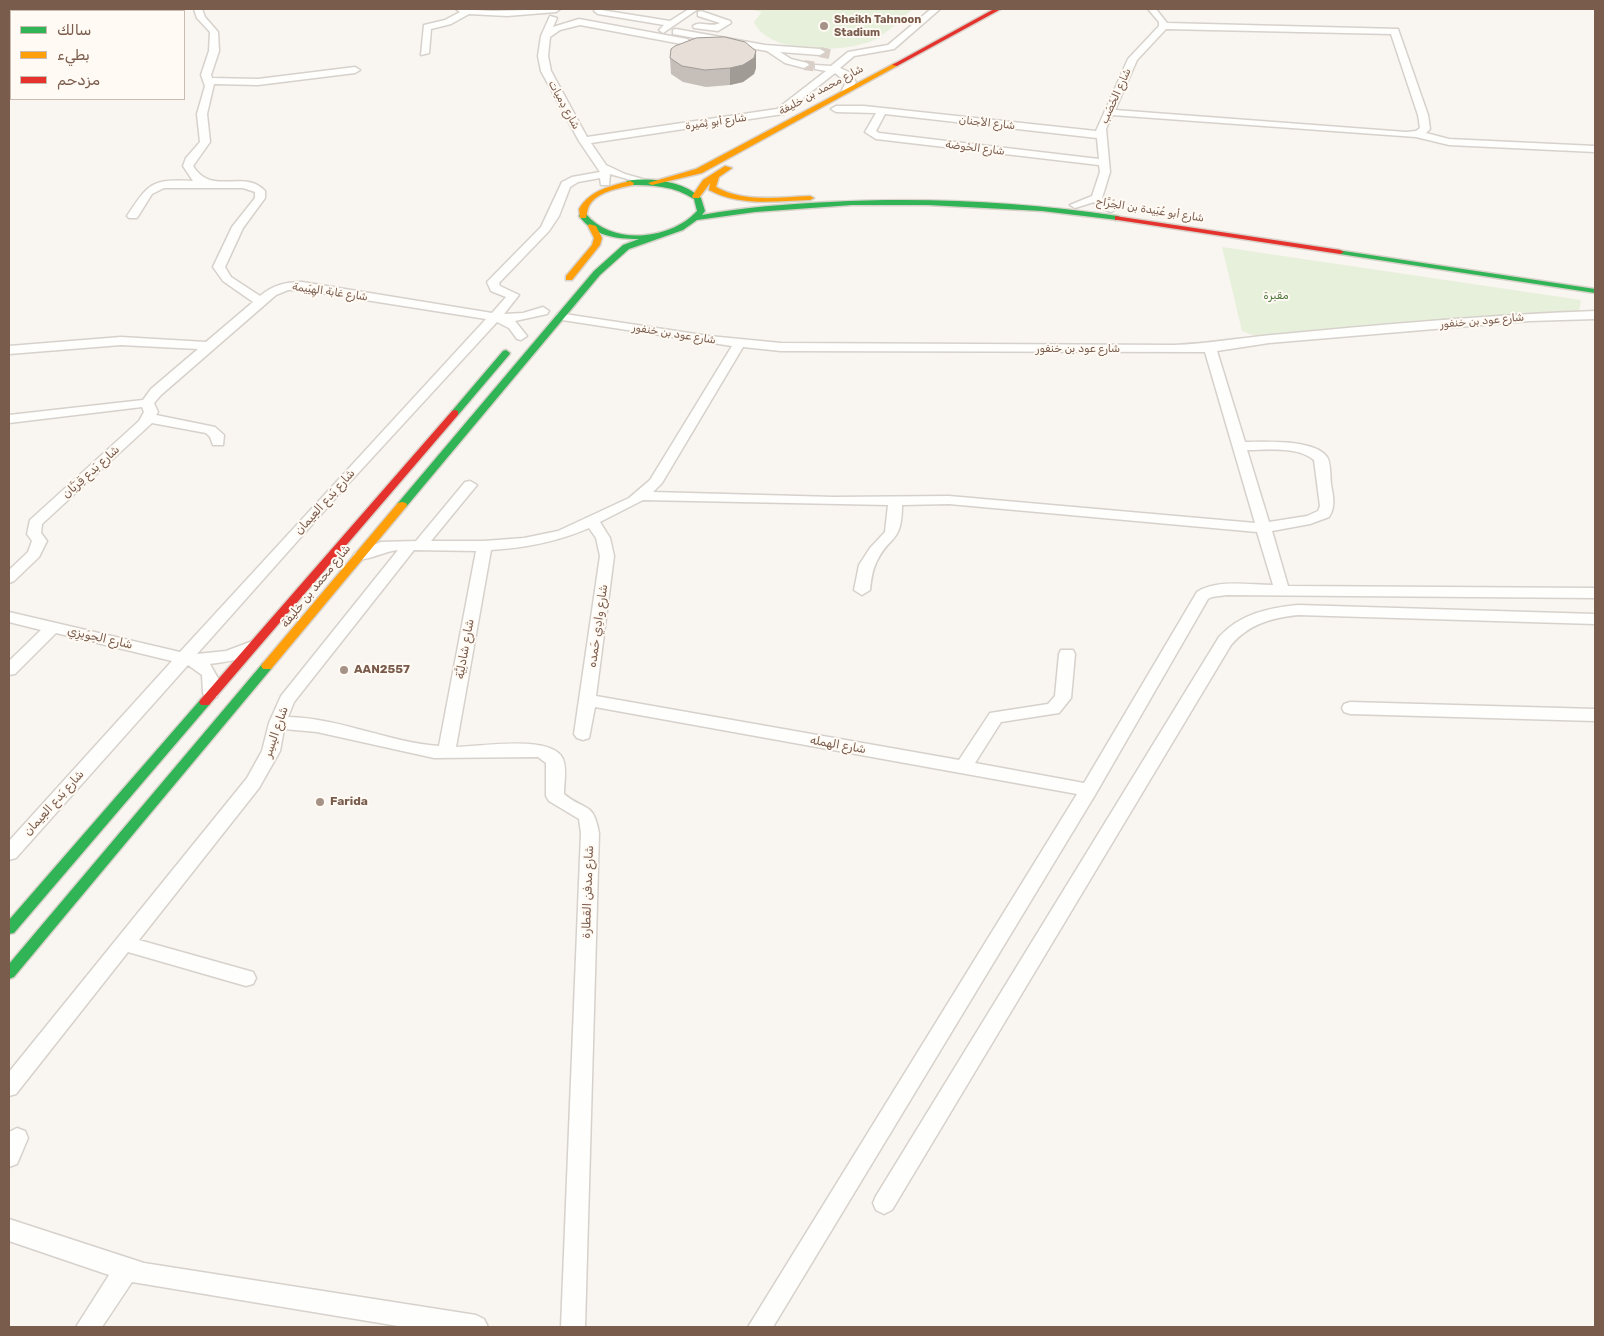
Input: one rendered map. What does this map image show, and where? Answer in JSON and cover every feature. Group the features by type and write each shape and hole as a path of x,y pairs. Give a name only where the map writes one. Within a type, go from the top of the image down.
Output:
{"main road":[{"name":"شارع محمد بن خليفة","path":"650,183 677,178 699,171 847,90 1003,11"},
{"name":"شارع محمد بن خليفة","path":"697,197 706,182 716,174 836,109 1003,11"},
{"path":"716,174 712,188 725,196 740,198 810,198"},
{"path":"561,289 596,245 598,238 592,226 584,218 583,208 588,200 600,192 614,187 650,183"},
{"name":"شارع أبو عُبَيدة بن الجَرَّاح","path":"650,183 678,187 697,197 726,202 940,194 1018,198 1110,209 1595,283"},
{"path":"697,197 701,211 697,218"},
{"name":"شارع أبو عُبَيدة بن الجَرَّاح","path":"657,235 682,228 697,218 742,210 861,202 930,201 1000,204 1093,214 1595,291"},
{"path":"592,226 620,236 657,235"},
{"name":"شارع محمد بن خليفة","path":"9,973 357,558 618,252 635,242 657,235"},
{"name":"شارع محمد بن خليفة","path":"9,929 546,307"}],"street":[{"path":"198,9 198,15 214,34 213,57 206,75 210,86 202,114 206,142 190,160 188,166 196,177 210,185"},
{"name":"شارع أبو ثِمَيرة","path":"584,141 780,112 789,107 847,57 856,52 891,47 936,9"},
{"path":"1152,9 1163,26 1395,30 1412,86 1424,114 1425,129 1415,134"},
{"path":"424,53 426,27 448,22 463,10 555,13 562,22 578,22 700,43 710,41 713,38"},
{"path":"546,36 557,28 595,18 599,13 597,10 713,38 765,48 820,52"},
{"path":"653,36 685,26 718,28 727,23 701,11"},
{"path":"666,38 674,28 701,11"},
{"path":"685,26 701,11"},
{"name":"شارع دِميات","path":"555,13 549,23 546,36 543,56 546,71 584,141 604,170 650,183"},
{"name":"شارع الخَصَب","path":"1097,198 1104,177 1105,163 1100,135 1133,59 1163,26"},
{"path":"765,48 783,58 804,65"},
{"path":"783,58 785,53 794,50"},
{"path":"834,55 878,60"},
{"path":"847,90 851,82 840,70 843,64 914,55"},
{"path":"818,67 843,73"},
{"path":"209,81 258,82 355,70"},
{"path":"860,99 878,111"},
{"name":"شارع الأجنان","path":"836,109 878,111 1100,135"},
{"name":"شارع الخَوضة","path":"878,111 870,132 876,136 1105,163"},
{"path":"1109,112 1415,134 1443,141 1595,149"},
{"path":"600,192 605,184 604,170"},
{"name":"شارع بَدع العِيمان","path":"9,853 189,659 344,480 511,300 513,295 495,288 493,282 546,227 554,215 566,185 572,180 592,178 604,170"},
{"path":"133,216 147,193 156,188 175,184 249,186 260,191 260,198 238,227 219,268 227,279 260,302"},
{"path":"1075,205 1097,198 1101,204 1110,209"},
{"name":"شارع غابة الهِيَيمة","path":"148,403 156,392 278,288 294,285 495,318 516,318 546,307"},
{"path":"1570,287 1595,296"},
{"name":"شارع عود بن خنفور","path":"562,316 739,344 781,347 934,349 1210,348 1269,338 1545,315 1595,315"},
{"name":"شارع غابة الهِيَيمة","path":"495,318 513,325 521,336"},
{"path":"9,350 121,341 210,346"},
{"path":"357,558 373,550 415,545 484,546 531,542 563,534 642,496 662,474 739,344"},
{"path":"1210,348 1282,590"},
{"path":"9,419 148,403 151,412 149,418 210,430 217,435 218,442"},
{"name":"شارع بَدع قِرَيَّان","path":"9,578 34,554 40,541 33,529 39,518 149,418"},
{"path":"642,496 819,501 949,500 1263,528 1310,520 1324,514 1327,506 1321,459 1318,454 1298,448 1239,446"},
{"path":"415,545 440,524 470,485"},
{"path":"862,590 866,565 875,551 892,533 895,522 895,500"},
{"name":"شارع وادِي حَمده","path":"583,734 607,556 603,538 592,521"},
{"path":"386,524 388,538 415,545"},
{"name":"شارع البِسِر","path":"9,1087 253,783 271,750 277,723 287,700 415,545"},
{"name":"شارع شادلِيَّة","path":"446,753 484,546"},
{"path":"760,1327 1089,790 1202,596 1217,590 1595,593"},
{"path":"884,1203 1225,641 1235,630 1260,616 1298,610 1595,619"},
{"name":"شارع الحِوَيزِي","path":"9,616 189,659 206,668 210,673 213,680 211,693"},
{"path":"9,670 53,627"},
{"name":"شارع الحِوَيزِي","path":"189,659 228,656 251,647"},
{"path":"964,768 996,717 1053,709 1058,704 1062,698 1067,654"},
{"name":"شارع الهمله","path":"588,700 1089,790"},
{"path":"1350,708 1595,715"},
{"name":"شارع مدفن القطارة","path":"277,723 305,724 420,750 446,753 540,751 549,755 555,761 555,796 560,803 580,810 587,816 590,824 573,1327"},
{"path":"123,943 246,978"},
{"path":"9,1230 126,1270 476,1327"},
{"path":"88,1327 126,1270"}],"green space":[{"name":"Sheikh Tahnoon Stadium","path":"748,9 913,9 889,30 874,40 827,49 791,46 775,41 762,33 754,22 762,12"},
{"name":"مقبرة","path":"1222,247 1581,300 1579,312 1260,338 1242,331"}],"building":[{"path":"725,37 745,42 756,51 754,58 743,65 705,70 682,66 670,58 671,49 675,46 696,38"}],"tunnel":[{"path":"820,52 834,55"},
{"path":"804,65 818,67"}],"traffic: fast":[{"path":"583,216 590,225 601,231 614,235 643,237 670,232 680,228 692,221 701,211 697,198 681,189 656,183 630,183"},
{"path":"697,218 770,208 890,202 1004,205 1118,218"},
{"path":"402,505 597,273 626,247 657,235"},
{"path":"1340,252 1595,291"},
{"path":"455,413 506,353"},
{"path":"9,973 267,666"},
{"path":"9,929 205,702"}],"traffic: slow":[{"path":"652,183 699,171 895,65"},
{"path":"696,196 706,182 728,168"},
{"path":"716,174 712,188 722,194 759,200 810,198"},
{"path":"583,216 583,209 592,197 630,183"},
{"path":"569,278 596,245 598,238 592,226"},
{"path":"267,666 402,505"}],"traffic: jam":[{"path":"895,65 998,9"},
{"path":"1118,218 1340,252"},
{"path":"205,702 455,413"}],"place":[{"name":"Sheikh Tahnoon Stadium","path":"824,26"},
{"name":"AAN2557","path":"344,670"},
{"name":"Farida","path":"320,802"}]}
